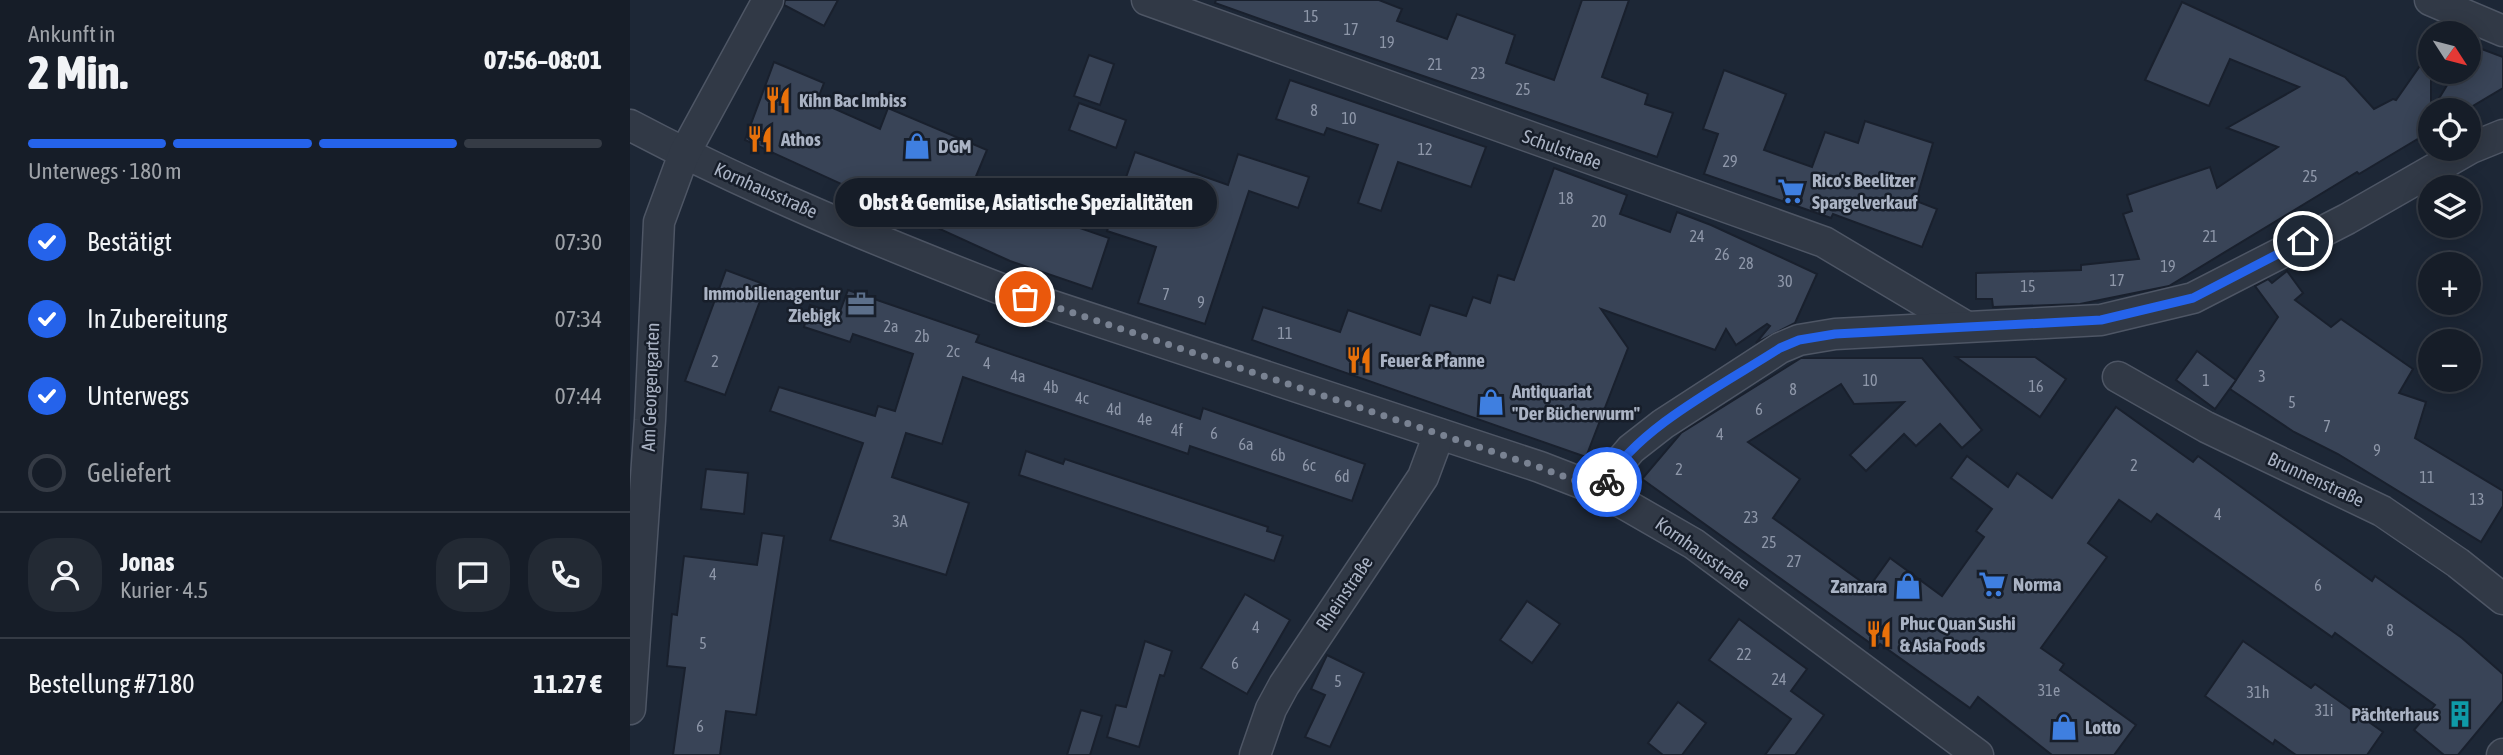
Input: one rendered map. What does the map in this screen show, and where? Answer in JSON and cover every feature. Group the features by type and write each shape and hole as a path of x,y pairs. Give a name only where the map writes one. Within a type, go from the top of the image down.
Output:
{"street":[{"name":"Am Georgengarten","path":"630,709 650,420 655,247 664,205 684,154 768,0"},
{"name":"Schulstraße","path":"1147,0 1824,242 1965,326"},
{"path":"2430,0 2503,31"},
{"name":"Kornhausstraße","path":"630,125 684,154 926,260 1001,289 1602,491 1695,544 1978,755"},
{"path":"1602,491 1614,469 1631,449 1663,424 1780,348 1817,336 2101,320 2193,298 2347,219 2471,148 2503,135"},
{"name":"Brunnenstraße","path":"2118,377 2206,427 2382,511 2458,563 2503,599"},
{"name":"Rheinstraße","path":"1255,755 1271,709 1284,685 1423,477 1439,434"}],"building":[{"path":"785,0 838,0 824,26 784,5"},
{"path":"1216,0 1379,0 1402,9 1397,21 1447,39 1457,14 1515,35 1506,63 1554,80 1582,0 1629,0 1602,77 1648,94 1645,104 1673,113 1657,157 1215,3"},
{"path":"2182,2 2345,77 2374,109 2396,100 2418,69 2418,84 2431,84 2431,98 2418,98 2418,139 2359,174 2357,172 2169,286 2080,304 1993,307 1992,299 1976,299 1976,273 2081,270 2081,265 2139,259 2123,214 2132,211 2127,195 2210,167 2217,188 2278,147 2227,128 2299,87 2230,59 2209,106 2145,80"},
{"path":"2482,49 2503,57 2503,88 2481,101 2481,98 2439,98 2448,84 2482,84"},
{"path":"1089,55 1114,64 1100,105 1074,96"},
{"path":"774,62 824,83 817,101 880,129 888,108 987,150 967,198 1010,213 1013,205 1109,238 1092,289 1010,261 745,140"},
{"path":"1724,70 1786,94 1764,150 1812,167 1825,132 1858,143 1865,121 1933,143 1916,201 1937,209 1922,247 1833,214 1831,218 1704,174 1718,134 1703,129"},
{"path":"1290,80 1486,147 1471,187 1398,162 1381,211 1358,203 1378,145 1327,128 1324,135 1276,119"},
{"path":"1079,103 1126,120 1116,148 1069,130"},
{"path":"1135,152 1228,185 1238,154 1309,177 1298,208 1249,191 1205,324 1138,303 1156,247 1107,231"},
{"path":"1554,168 1627,195 1620,214 1670,232 1677,212 1817,274 1795,323 1756,343 1770,326 1767,324 1736,345 1726,329 1715,350 1601,309 1628,348 1586,457 1252,340 1263,307 1340,332 1348,310 1420,335 1430,305 1466,316 1473,297 1490,303 1498,275 1514,280"},
{"path":"726,270 766,285 725,395 685,381"},
{"path":"2287,271 2303,293 2295,300 2331,327 2341,319 2413,369 2399,393 2426,402 2415,438 2503,491 2503,506 2481,542 2338,454 2294,432 2230,389 2278,317 2255,286 2268,279 2272,283"},
{"path":"848,290 979,335 976,342 1200,419 1203,408 1365,464 1352,501 1190,446 1188,454 963,377 942,444 906,433 892,477 969,503 946,575 830,540 863,443 770,411 779,387 875,416 878,406 895,411 913,354 853,334 850,342 804,327 810,305 839,314"},
{"path":"2197,351 2236,380 2215,409 2176,380"},
{"path":"1956,357 2035,357 2066,379 2040,417"},
{"path":"1801,358 1922,358 1982,430 1962,448 1940,424 1916,446 1904,434 1866,471 1850,455 1904,402 1854,404 1841,384 1748,442 1800,479 1773,518 1869,587 1890,558 1942,596 1984,537 1976,531 1992,509 1951,478 1967,456 2008,487 2017,473 2052,498 2116,407 2193,462 2198,456 2372,581 2375,576 2462,638 2503,674 2503,701 2458,755 2444,755 2414,730 2435,705 2335,633 2332,637 2157,514 2151,522 2119,500 2088,543 2107,557 2041,648 2064,664 2060,670 2136,725 2114,755 2052,755 1978,697 1970,708 1880,644 1877,648 1642,479 1681,433"},
{"path":"1026,451 1063,464 1065,459 1268,527 1267,531 1283,536 1274,561 1019,475"},
{"path":"706,469 748,473 744,514 701,509"},
{"path":"762,533 784,536 756,715 726,711 720,755 673,755 685,668 667,666 672,614 677,615 684,556 757,565"},
{"path":"1245,594 1290,620 1247,694 1201,668"},
{"path":"1527,601 1560,624 1532,663 1500,640"},
{"path":"1739,619 1807,669 1791,691 1824,715 1795,755 1765,755 1791,719 1709,660"},
{"path":"1145,641 1172,651 1164,676 1160,675 1139,747 1107,737 1116,705 1126,707"},
{"path":"2243,641 2311,688 2315,684 2383,732 2367,755 2296,755 2275,740 2273,744 2205,696"},
{"path":"1327,655 1364,673 1330,747 1305,737 1325,695 1311,689"},
{"path":"1678,702 1706,723 1682,755 1663,755 1648,743"},
{"path":"1081,710 1102,716 1090,755 1067,755"}],"way so far":[{"path":"1025,297 1539,467 1602,491 1607,482"}],"place":[{"name":"Kihn Bac Imbiss","path":"778,100"},
{"name":"Athos","path":"760,139"},
{"name":"DGM","path":"917,146"},
{"name":"Rico's Beelitzer Spargelverkauf","path":"1791,191"},
{"name":"Obst & Gemüse, Asiatische Spezialitäten","path":"1025,297"},
{"name":"Immobilienagentur Ziebigk","path":"861,304"},
{"name":"Feuer & Pfanne","path":"1359,360"},
{"name":"Antiquariat \"Der Bücherwurm\"","path":"1491,402"},
{"name":"Norma","path":"1992,584"},
{"name":"Zanzara","path":"1908,586"},
{"name":"Phuc Quan Sushi & Asia Foods","path":"1879,634"},
{"name":"Pächterhaus","path":"2460,714"},
{"name":"Lotto","path":"2064,727"}],"route":[{"path":"1607,482 1621,459 1663,424 1780,348 1799,340 1835,334 2101,320 2193,298 2303,241"}]}
